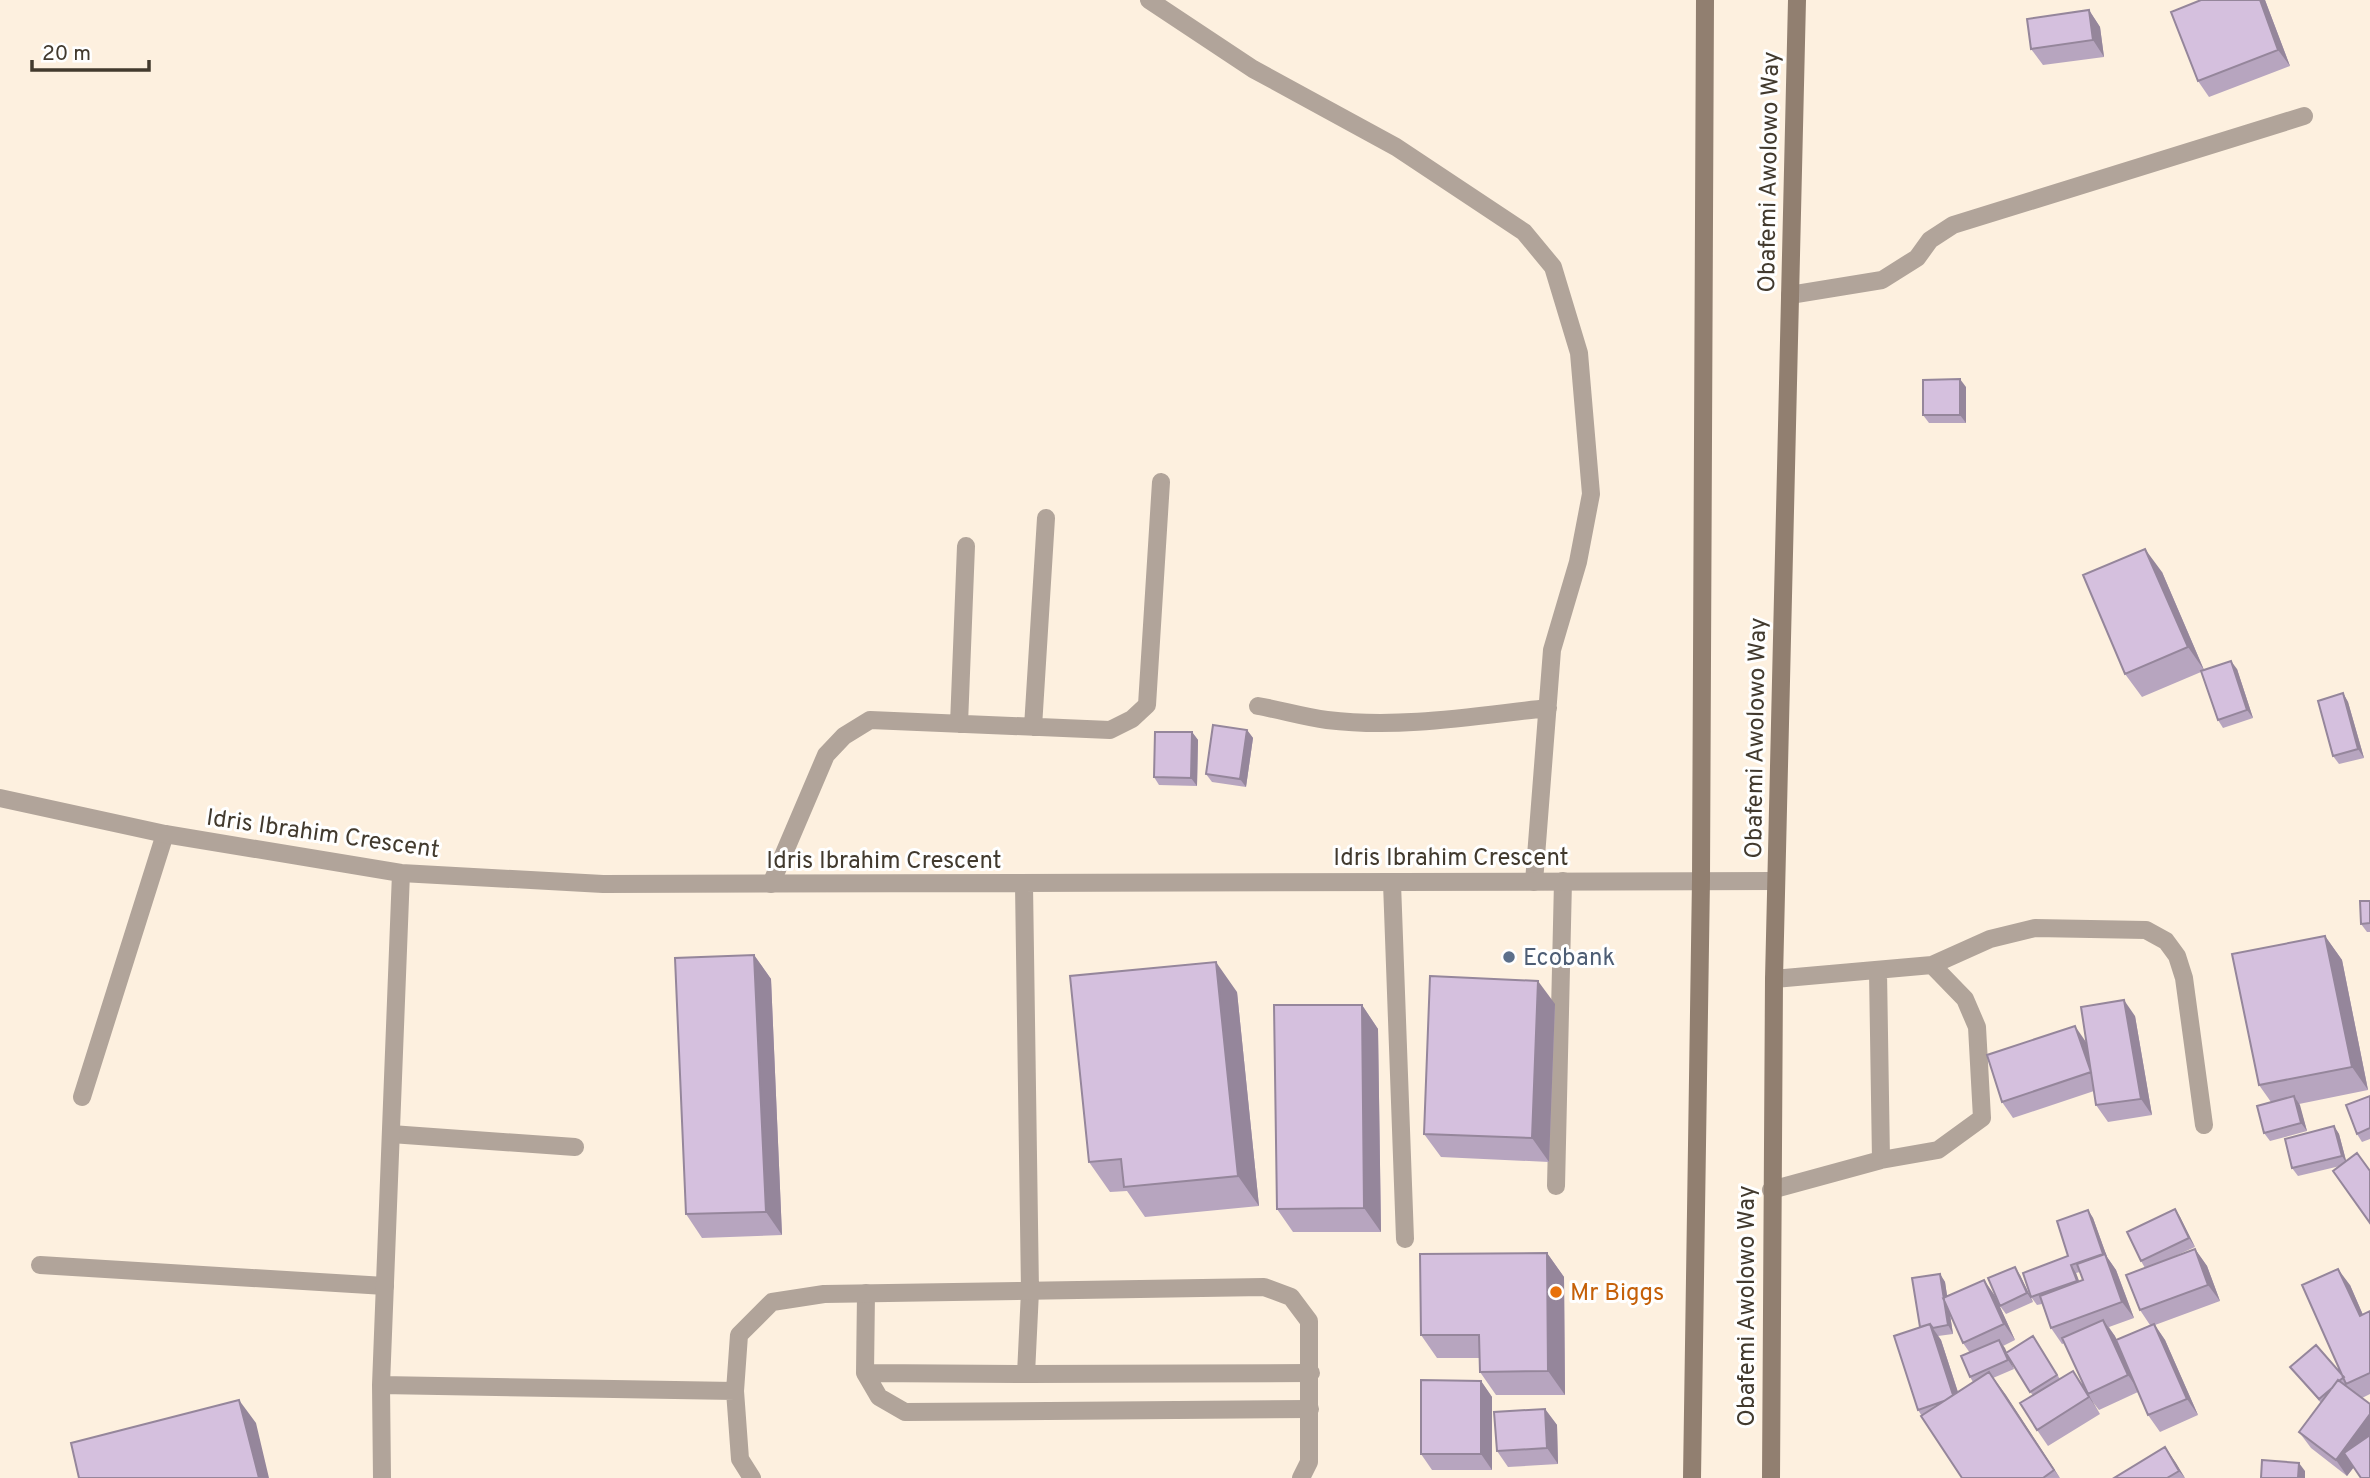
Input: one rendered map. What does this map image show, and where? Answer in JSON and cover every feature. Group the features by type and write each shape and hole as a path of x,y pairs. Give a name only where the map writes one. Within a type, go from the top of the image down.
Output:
{"main road":[{"name":"Obafemi Awolowo Way","path":"1692,1478 1701,879 1704,0"},
{"name":"Obafemi Awolowo Way","path":"1771,1478 1774,979 1797,0"}],"street":[{"path":"1149,0 1254,68 1407,155 1524,232 1553,267 1579,353 1591,494 1578,562 1552,650 1534,882"},
{"path":"1790,295 1882,280 1917,258 1930,240 1953,225 2003,207 2304,116"},
{"path":"771,884 826,755 844,736 870,720 1110,730 1132,719 1147,705 1161,482"},
{"path":"1033,727 1046,518"},
{"path":"959,724 966,546"},
{"path":"1258,706 1326,719 1371,723 1416,722 1548,708"},
{"name":"Idris Ibrahim Crescent","path":"0,798 165,834 401,873 603,884 1024,885 1701,879 1776,881"},
{"path":"82,1097 165,834"},
{"path":"382,1478 381,1385 401,873"},
{"path":"1556,1186 1563,881"},
{"path":"1392,883 1405,1239"},
{"path":"1024,885 1030,1291 1026,1374"},
{"path":"1774,979 1932,965 1990,939 2035,928 2146,930 2156,935 2177,956 2183,978 2204,1125"},
{"path":"1771,1190 1881,1160 1938,1150 1982,1118 1977,1027 1965,999 1932,965"},
{"path":"1878,971 1881,1160"},
{"path":"391,1134 575,1147"},
{"path":"40,1265 385,1286"},
{"path":"752,1478 740,1459 735,1391 739,1335 772,1302 824,1294 1264,1287 1291,1297 1309,1321 1309,1462 1301,1478"},
{"path":"866,1293 865,1373 879,1397 905,1412 1310,1409"},
{"path":"865,1373 1311,1373"},
{"path":"381,1385 735,1391"}],"building":[{"path":"2201,0 2260,0 2278,50 2198,81 2171,12"},
{"path":"2089,10 2093,40 2031,49 2027,19"},
{"path":"1960,379 1960,415 1923,415 1923,380"},
{"path":"2145,549 2188,647 2125,674 2083,575"},
{"path":"2231,661 2247,710 2218,720 2201,671"},
{"path":"2343,693 2358,749 2333,756 2318,701"},
{"path":"1213,725 1247,730 1240,779 1206,774"},
{"path":"1155,732 1192,732 1191,778 1154,777"},
{"path":"2360,901 2370,901 2370,923 2361,924"},
{"path":"2325,936 2352,1067 2259,1085 2232,954"},
{"path":"754,955 766,1212 686,1214 675,958"},
{"path":"1216,962 1238,1176 1124,1187 1121,1159 1089,1162 1070,976"},
{"path":"1430,976 1538,981 1532,1138 1424,1134"},
{"path":"2124,1000 2141,1099 2096,1105 2081,1007"},
{"path":"1274,1005 1362,1005 1364,1208 1277,1209"},
{"path":"2075,1026 2091,1072 2002,1102 1987,1055"},
{"path":"2294,1096 2301,1123 2264,1133 2257,1106"},
{"path":"2370,1096 2370,1128 2357,1134 2346,1105"},
{"path":"2334,1126 2342,1156 2292,1168 2285,1139"},
{"path":"2357,1153 2370,1171 2370,1223 2333,1171"},
{"path":"2175,1209 2189,1238 2141,1261 2127,1232"},
{"path":"2088,1210 2103,1254 2071,1265 2077,1281 2031,1297 2023,1273 2068,1256 2057,1221"},
{"path":"2195,1249 2208,1285 2140,1310 2126,1275"},
{"path":"1547,1253 1548,1371 1480,1372 1479,1335 1421,1335 1420,1254"},
{"path":"2105,1254 2122,1302 2051,1328 2040,1296 2083,1280 2077,1264"},
{"path":"2015,1267 2027,1293 2000,1306 1988,1278"},
{"path":"2338,1269 2360,1316 2370,1311 2370,1373 2346,1384 2302,1285"},
{"path":"1940,1274 1948,1325 1933,1328 1930,1324 1920,1327 1912,1278"},
{"path":"1984,1280 2004,1324 1963,1343 1943,1298"},
{"path":"2103,1320 2128,1375 2088,1394 2062,1338"},
{"path":"1930,1324 1953,1395 1918,1410 1894,1336"},
{"path":"2154,1324 2187,1399 2148,1415 2116,1340"},
{"path":"2033,1336 2057,1375 2030,1392 2006,1353"},
{"path":"1999,1340 2008,1360 1970,1377 1961,1356"},
{"path":"2316,1345 2344,1377 2319,1399 2290,1367"},
{"path":"2073,1371 2089,1397 2037,1430 2020,1403"},
{"path":"1989,1372 2054,1470 2043,1478 1962,1478 1921,1416"},
{"path":"1421,1380 1481,1381 1481,1454 1421,1454"},
{"path":"2338,1380 2370,1404 2370,1414 2336,1460 2299,1432"},
{"path":"239,1400 259,1478 79,1478 71,1443"},
{"path":"1545,1409 1547,1448 1497,1451 1494,1412"},
{"path":"2370,1435 2370,1478 2361,1478 2344,1453"},
{"path":"2165,1447 2179,1471 2167,1478 2114,1478"},
{"path":"2262,1460 2299,1463 2298,1478 2261,1478"}],"place":[{"name":"Ecobank","path":"1509,957"},
{"name":"Mr Biggs","path":"1556,1292"}]}
